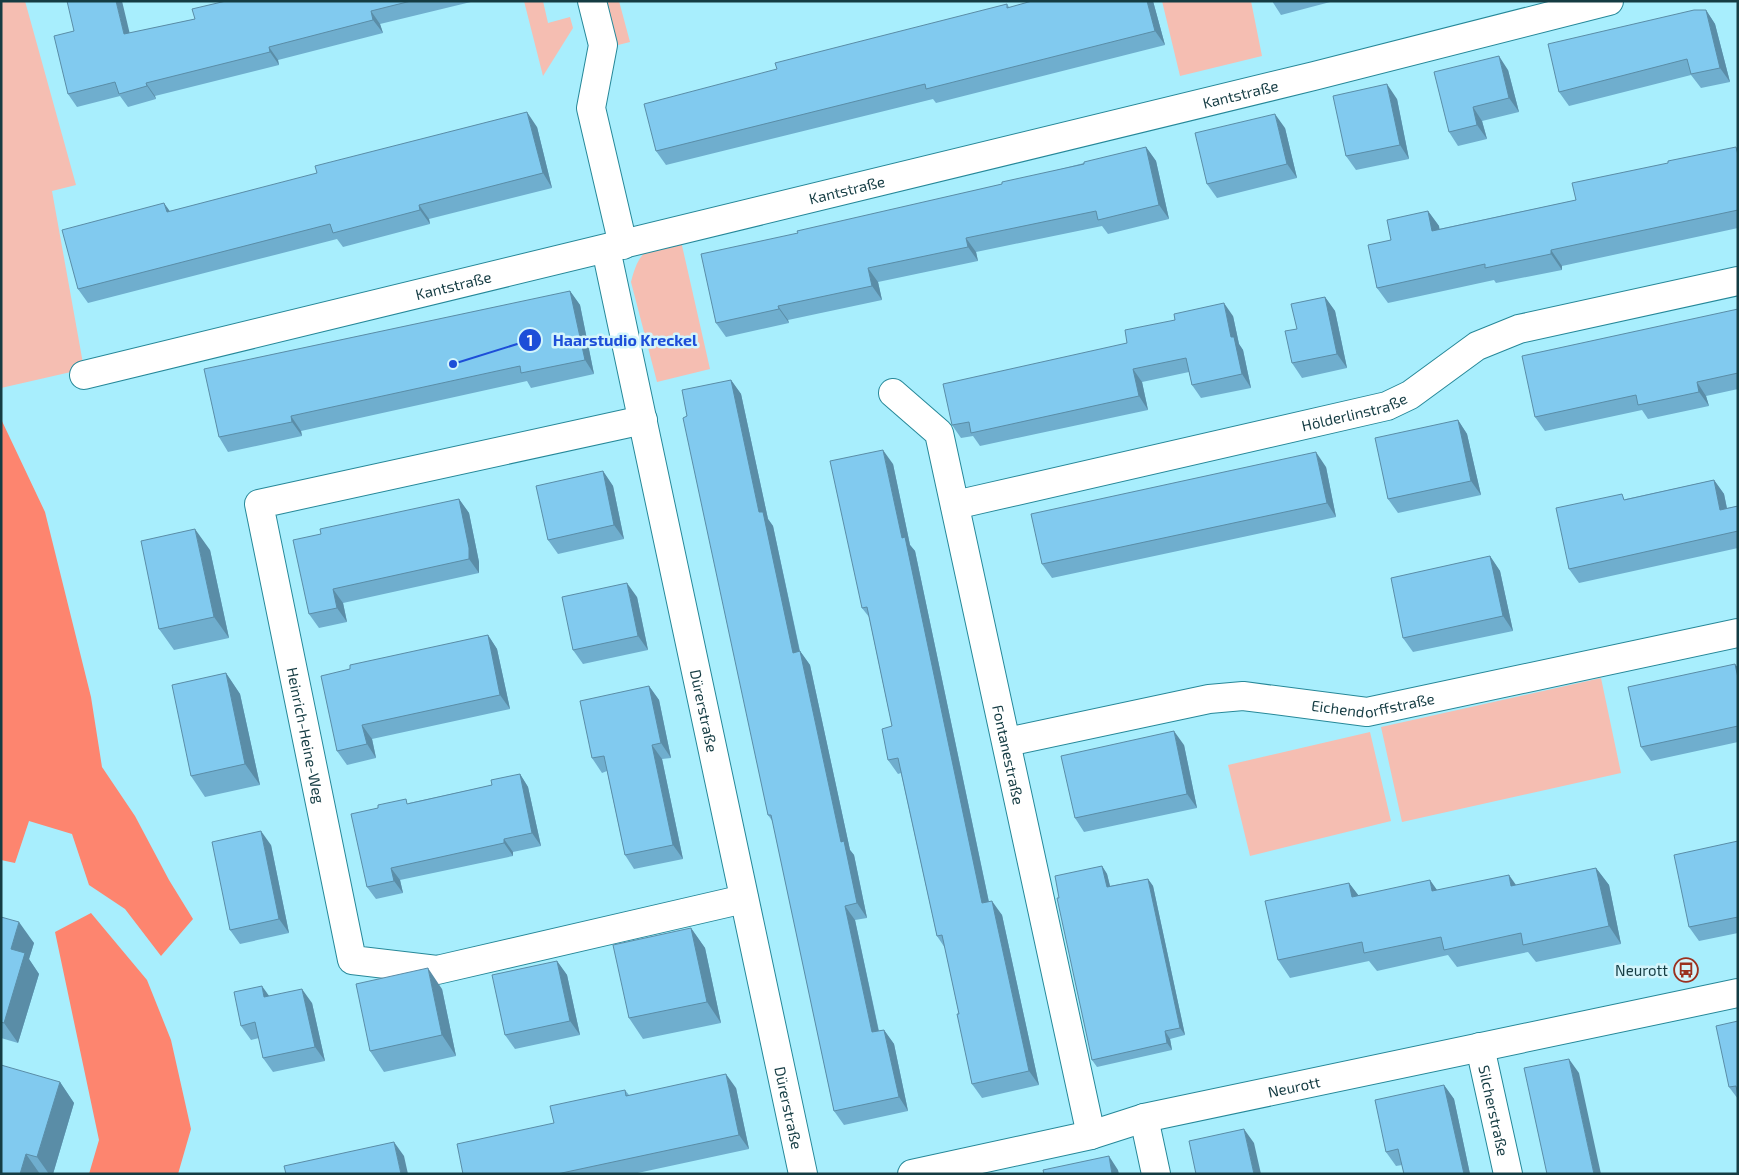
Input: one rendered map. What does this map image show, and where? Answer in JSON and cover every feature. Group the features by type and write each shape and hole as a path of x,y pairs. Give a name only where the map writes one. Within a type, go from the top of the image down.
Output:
{"street":[{"name":"Dürerstraße","path":"592,1 603,45 591,108 643,420 803,1174"},
{"name":"Kantstraße","path":"84,375 1295,81 1608,1"},
{"name":"Hölderlinstraße","path":"954,505 1370,411 1387,406 1410,395 1477,346 1510,332 1738,281"},
{"name":"Fontanestraße","path":"893,393 940,433 954,505 1092,1135"},
{"name":"Heinrich-Heine-Weg","path":"643,420 258,504 352,960 437,970 744,899"},
{"name":"Eichendorffstraße","path":"1007,742 1208,699 1243,696 1367,712 1738,633"},
{"name":"Neurott","path":"912,1174 1092,1135 1144,1118 1738,993"},
{"name":"Silcherstraße","path":"1480,1047 1508,1174"},
{"path":"1144,1118 1156,1174"}],"shaded area":[{"path":"1,1 25,1 76,185 52,191 84,369 1,388"},
{"path":"524,1 543,1 548,23 570,17 573,28 543,76"},
{"path":"606,1 619,1 630,42 618,45"},
{"path":"1162,1 1251,1 1262,56 1180,76"},
{"path":"681,241 710,369 657,382 631,282 634,270 642,255 661,245"},
{"path":"1,419 45,512 91,697 102,767 135,816 169,880 193,919 161,956 125,909 89,885 72,834 29,821 15,863 1,860"},
{"path":"1601,678 1621,773 1402,822 1381,727"},
{"path":"1370,732 1391,821 1250,856 1228,765"},
{"path":"91,913 147,980 171,1040 191,1129 178,1174 89,1174 99,1140 55,932"}],"building":[{"path":"67,1 116,1 124,34 195,19 192,9 226,1 411,1 371,11 373,20 269,47 270,52 146,83 147,86 119,94 115,82 68,94 54,36 74,31"},
{"path":"1032,1 1147,1 1155,31 926,89 925,84 656,151 644,104 777,69 775,63 1007,4 1007,8"},
{"path":"1694,10 1706,10 1720,68 1691,74 1687,59 1559,92 1548,44"},
{"path":"1499,56 1509,98 1473,107 1477,125 1449,132 1434,72"},
{"path":"1387,84 1400,145 1346,156 1333,96"},
{"path":"527,112 543,173 419,205 420,210 333,233 330,224 78,289 62,230 164,203 167,212 317,173 315,166"},
{"path":"1275,114 1287,164 1207,184 1195,133"},
{"path":"1146,147 1159,205 1098,220 1096,211 966,238 968,247 868,268 872,286 778,306 779,309 716,323 701,254 798,233 797,231 1002,184 1002,182 1084,164 1084,162"},
{"path":"1736,147 1738,155 1738,210 1551,250 1551,254 1485,268 1485,264 1377,288 1368,245 1391,240 1387,220 1428,211 1432,231 1576,200 1572,183"},
{"path":"570,291 585,360 521,373 520,366 291,416 292,422 219,437 204,369"},
{"path":"1325,297 1337,354 1292,363 1285,331 1297,329 1291,304"},
{"path":"1224,303 1231,337 1234,337 1242,374 1192,385 1186,358 1133,369 1139,396 971,433 969,422 952,425 943,384 1127,343 1125,330 1175,320 1174,314"},
{"path":"1738,309 1738,373 1697,382 1699,392 1638,405 1636,395 1535,417 1522,356"},
{"path":"731,380 759,512 763,512 793,653 800,651 841,842 844,841 857,903 845,906 872,1032 884,1030 899,1097 834,1111 683,418 687,416 682,390"},
{"path":"1458,420 1471,481 1388,499 1375,438"},
{"path":"883,450 902,538 905,537 982,903 992,901 1029,1071 972,1084 942,935 937,936 898,758 888,760 882,729 892,726 867,607 862,608 830,461"},
{"path":"1316,452 1327,503 1042,564 1031,514"},
{"path":"603,471 614,525 548,540 536,486"},
{"path":"1714,480 1720,510 1738,506 1738,531 1569,569 1556,508 1622,494 1624,500"},
{"path":"459,499 469,548 469,559 333,589 337,608 309,614 293,540 321,534 320,529"},
{"path":"195,529 214,617 159,629 141,541"},
{"path":"1490,556 1503,616 1403,638 1391,578"},
{"path":"627,583 638,636 573,650 562,597"},
{"path":"488,635 500,695 362,725 367,744 337,751 321,676 350,669 350,665"},
{"path":"1735,664 1738,678 1738,726 1641,747 1628,687"},
{"path":"226,673 245,764 191,776 172,685"},
{"path":"649,686 661,743 652,745 673,845 625,855 604,756 592,758 580,701"},
{"path":"1174,731 1187,794 1075,818 1061,756"},
{"path":"520,774 532,833 504,839 504,843 391,868 394,881 367,887 351,814 378,808 378,805 406,799 407,804 492,785 491,780"},
{"path":"261,831 279,919 230,930 212,842"},
{"path":"1738,841 1738,917 1689,927 1674,855"},
{"path":"1102,866 1107,887 1148,879 1180,1028 1165,1031 1167,1043 1092,1060 1057,898 1059,898 1055,876"},
{"path":"1596,868 1609,926 1523,945 1521,933 1444,950 1441,937 1364,953 1362,942 1278,960 1265,901 1349,883 1352,897 1430,880 1432,891 1509,875 1511,886"},
{"path":"1,917 19,922 11,949 25,953 4,1023 1,1022"},
{"path":"691,928 707,1002 629,1018 613,945"},
{"path":"557,961 570,1021 505,1035 492,975"},
{"path":"428,968 442,1035 370,1051 356,984"},
{"path":"262,986 264,997 302,989 315,1047 263,1058 255,1022 241,1026 234,992"},
{"path":"1738,1021 1738,1096 1736,1086 1729,1087 1716,1026"},
{"path":"1569,1059 1594,1174 1547,1174 1524,1068"},
{"path":"1,1065 60,1082 37,1157 26,1154 20,1174 1,1174"},
{"path":"726,1074 739,1135 557,1174 463,1174 457,1144 554,1123 550,1106 625,1090 626,1096"},
{"path":"1444,1085 1464,1174 1404,1174 1398,1149 1386,1152 1375,1100"},
{"path":"1244,1129 1254,1174 1196,1174 1189,1141"},
{"path":"394,1142 401,1174 286,1174 284,1166"},
{"path":"1109,1156 1112,1174 1044,1174 1043,1170"}],"place":[{"name":"Haarstudio Kreckel","path":"453,364"},
{"name":"Neurott","path":"1686,970"}]}
